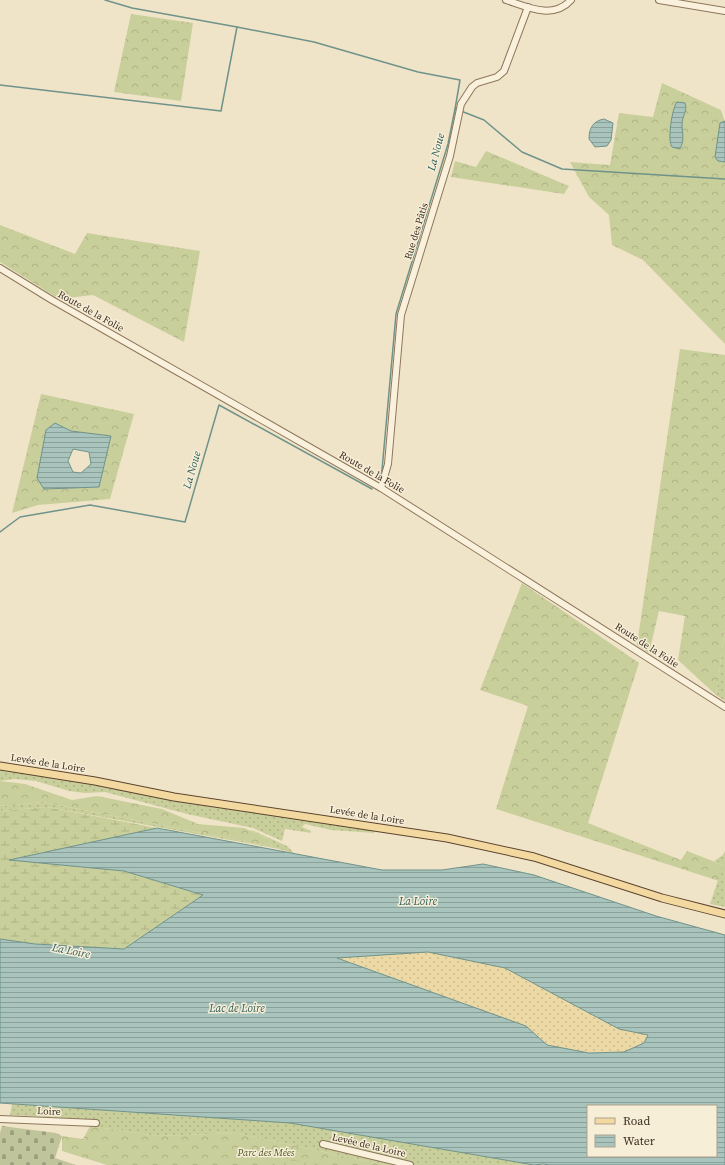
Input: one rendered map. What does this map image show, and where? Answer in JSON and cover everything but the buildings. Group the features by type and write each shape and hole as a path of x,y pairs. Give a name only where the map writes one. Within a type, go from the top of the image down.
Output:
{"main road":[{"name":"Levée de la Loire","path":"0,766 95,781 174,797 447,838 534,857 662,898 725,914"}],"street":[{"path":"506,0 528,7 552,11 558,10 571,0"},
{"path":"659,0 725,11"},
{"name":"Rue des Pâtis","path":"381,488 388,464 401,315 450,156 461,104 476,81 497,77 504,71 528,7"},
{"name":"Route de la Folie","path":"0,268 52,300 381,488 725,707"},
{"name":"Loire","path":"0,1119 96,1124"},
{"name":"Levée de la Loire","path":"323,1144 410,1165"}],"green space":[{"path":"131,14 193,23 181,101 114,92"},
{"path":"662,83 721,110 725,122 725,344 643,260 612,245 609,215 589,197 570,162 610,165 619,113 653,117"},
{"path":"486,151 569,186 564,194 451,177 455,161 476,167"},
{"path":"0,225 75,254 87,233 200,251 184,342 93,295 59,299 0,262"},
{"path":"680,349 725,355 725,630 716,695 678,660 685,616 659,611 649,653 637,645"},
{"path":"41,394 134,414 110,499 38,505 12,513","holes":["71,431 111,436 99,487 45,489"]},
{"path":"522,583 639,663 588,823 681,860 687,851 723,865 719,881 496,809 528,706 480,690"},
{"path":"725,630 725,701 716,695"},
{"path":"0,767 211,807 376,830 374,833 331,830 305,824 302,827 311,831 311,833 285,829 282,841 253,828 187,814 105,792 85,793 69,791 36,781 15,779 0,781"},
{"path":"0,781 25,784 72,800 97,796 162,809 198,824 244,828 269,839 272,847 43,802 0,806"},
{"path":"43,802 272,847 269,839 249,830 254,831 287,846 295,854 279,849 47,807 0,811 0,806"},
{"path":"47,807 157,828 11,860 124,871 203,895 124,949 35,944 0,939 0,811"},
{"path":"725,851 725,907 710,904 723,865 714,861 723,855"},
{"path":"12,1104 290,1123 534,1165 385,1165 235,1133 158,1136 90,1126 90,1119 10,1115"},
{"path":"2,1126 56,1133 62,1136 55,1158 76,1165 0,1165 0,1133"},
{"name":"Parc des Mées","path":"90,1126 158,1136 235,1133 385,1165 107,1165 62,1151 62,1136 83,1139"},
{"path":"282,1157 317,1165 274,1165"}],"sand":[{"path":"428,952 505,968 619,1029 648,1035 644,1043 624,1052 589,1053 547,1045 526,1026 336,957"}],"water":[{"path":"677,102 685,103 686,106 682,124 683,139 680,149 672,147 670,138 672,117"},
{"path":"604,119 613,123 611,140 607,146 595,147 589,139 591,128 594,123"},
{"path":"725,121 725,162 718,161 715,157 720,123"},
{"path":"55,423 71,431 111,436 99,487 44,489 37,478 46,430","holes":["73,449 89,452 91,464 81,473 73,472 68,461"]},
{"name":"Lac de Loire","path":"157,828 382,870 442,870 483,864 534,875 656,916 725,935 725,1165 534,1165 290,1123 0,1103 0,939 35,944 124,949 203,895 124,871 9,860","holes":["428,952 505,968 619,1029 648,1035 644,1043 624,1052 589,1053 547,1045 526,1026 337,958"]}],"waterway":[{"path":"105,0 132,8 237,27"},
{"path":"0,85 221,111 237,27 314,42 418,72 460,80 455,109"},
{"name":"La Noue","path":"377,479 382,470 396,314 448,144 455,109 457,110"},
{"name":"La Noue","path":"461,111 484,120 522,152 562,169 725,179"},
{"name":"La Noue","path":"0,532 20,517 90,505 185,522 219,405 372,489"}],"water label":[{"name":"La Loire","path":"418,901"},
{"name":"La Loire","path":"71,951"}]}
